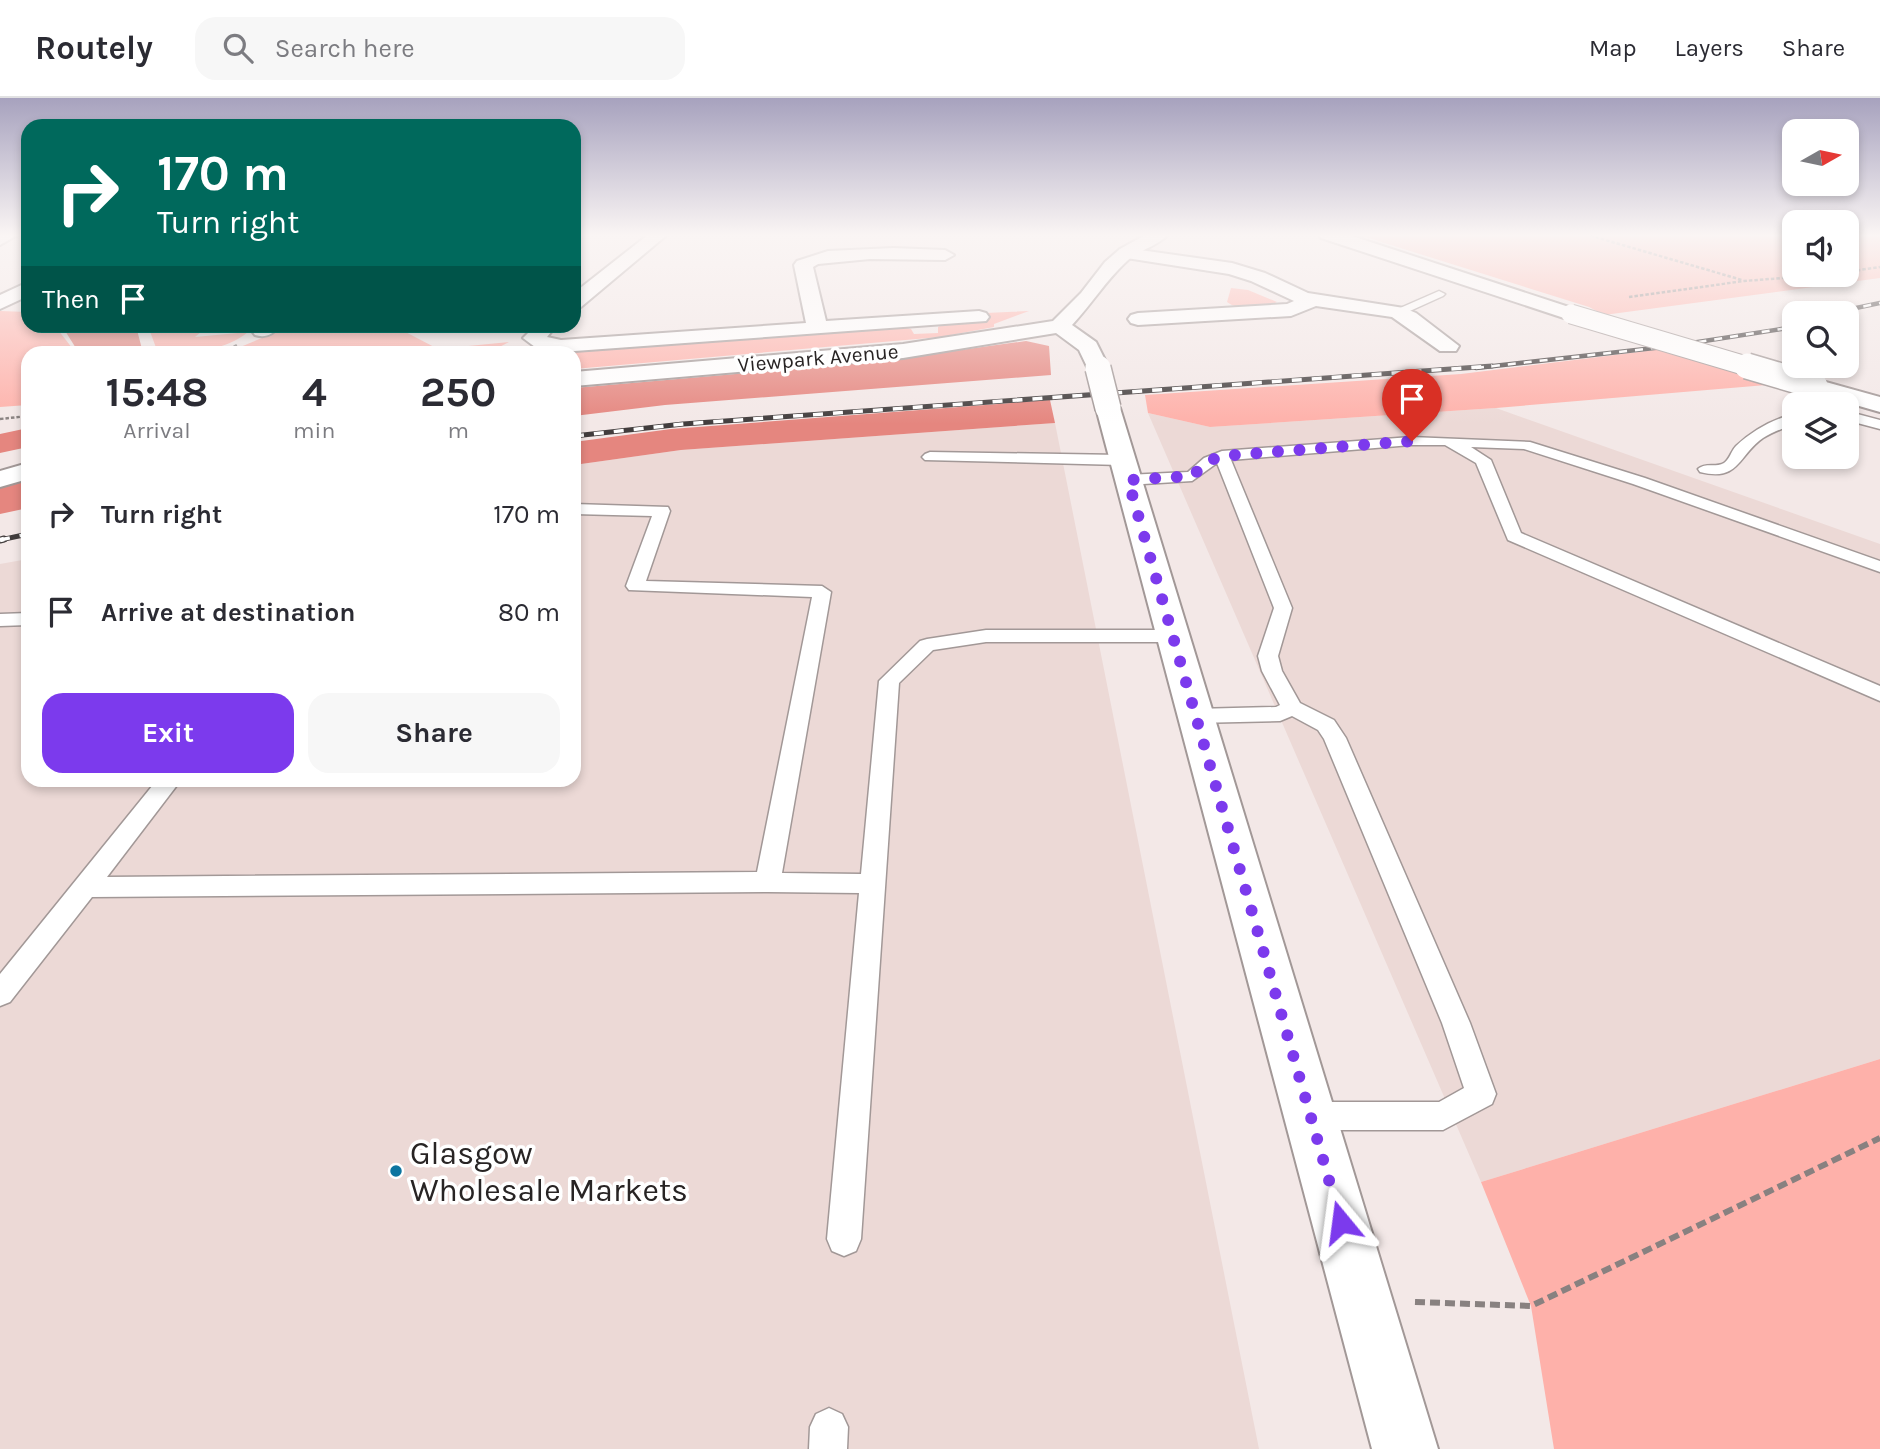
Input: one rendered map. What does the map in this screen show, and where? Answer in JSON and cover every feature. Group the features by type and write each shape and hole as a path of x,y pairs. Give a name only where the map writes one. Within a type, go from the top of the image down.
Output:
{"street":[{"path":"811,297 818,329"},
{"path":"1088,297 1060,326 1088,347 1103,388 1124,470 1405,1449"},
{"path":"1303,297 1397,312 1409,317 1448,346"},
{"path":"1519,297 1807,392"},
{"path":"1138,319 1221,305 1294,309 1313,300"},
{"path":"541,333 547,345 561,346 818,329 923,326 979,317"},
{"name":"Viewpark Avenue","path":"581,378 916,349 1060,326"},
{"path":"1859,403 1880,405"},
{"path":"0,467 21,462"},
{"path":"0,479 21,473"}],"lane":[{"path":"1397,312 1432,297"},
{"path":"1859,414 1880,425"},
{"path":"1706,469 1725,469 1734,465 1739,451 1758,435 1782,424"},
{"path":"930,457 1192,476 1209,461 1222,456 1412,441 1525,445 1639,481 1880,567"},
{"path":"1448,441 1483,460 1514,536 1880,694"},
{"path":"1222,456 1283,608 1268,656 1272,671 1292,707 1326,724 1335,738 1456,1023 1481,1094 1443,1116 1310,1116"},
{"path":"581,509 662,510 635,586 822,592 768,882"},
{"path":"0,620 21,619"},
{"path":"844,1239 889,681 927,645 986,636 1172,636"},
{"path":"1195,716 1280,714 1292,707"},
{"path":"0,994 164,787"},
{"path":"85,887 768,882 873,884"}],"path":[{"path":"1623,298 1630,297"},
{"path":"0,419 21,417"},
{"path":"1364,1301 1531,1306 1880,1138"}],"shaded area":[{"path":"1228,297 1265,297 1277,302 1258,308 1245,308 1227,302"},
{"path":"1557,297 1738,297 1604,315"},
{"path":"0,311 21,312 21,333 60,333 71,346 21,346 21,406 0,407"},
{"path":"1029,311 994,324 994,327 940,337 581,368 581,349 903,327 911,329 914,334 938,333 938,327 946,323 989,320 986,313"},
{"path":"66,333 138,333 141,346 75,346"},
{"path":"151,333 200,333 195,337 246,333 220,346 155,346"},
{"path":"407,333 432,346 243,346 269,335"},
{"path":"1026,341 1049,346 1051,375 665,405 581,415 581,387 874,362"},
{"path":"509,342 501,346 468,346"},
{"path":"1663,349 1778,384 1496,408 1210,427 1148,413 1145,395 1461,374"},
{"path":"1050,400 1055,423 681,450 581,464 581,441 671,429"},
{"path":"1496,408 1880,544 1880,1059 1481,1182 1148,413 1210,427"},
{"path":"1055,423 1259,1449 0,1449 0,564 21,560 21,787 581,787 581,464 681,450"},
{"path":"21,430 21,448 0,453 0,434"},
{"path":"21,478 21,510 0,514 0,483"},
{"path":"1880,1059 1880,1449 1554,1449 1531,1306 1481,1182"}],"railway":[{"path":"1859,307 1880,303"},
{"path":"1476,368 1672,346 1782,329"},
{"path":"581,435 683,424 1492,366"},
{"path":"4,539 0,540 21,536"}],"place":[{"name":"Glasgow Wholesale Markets","path":"396,1171"}],"route":[{"path":"1341,1222 1128,480 1192,476 1201,466 1222,456 1412,441"}]}
